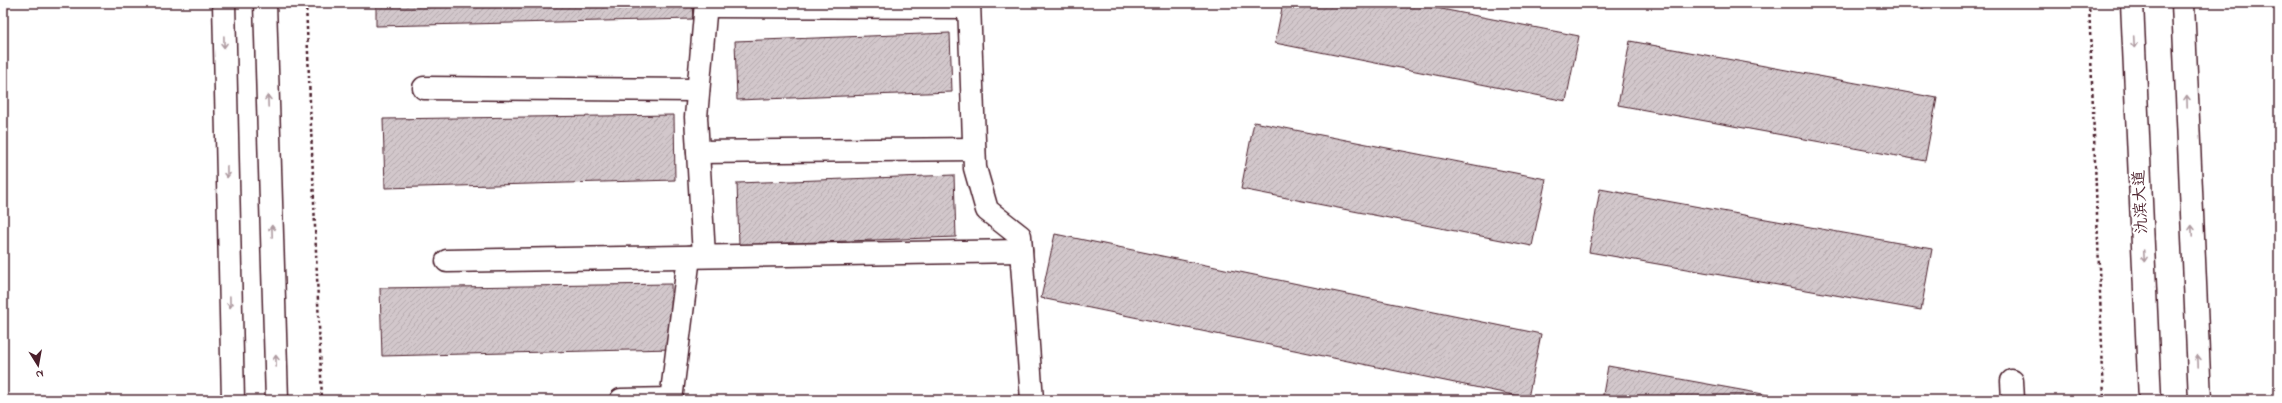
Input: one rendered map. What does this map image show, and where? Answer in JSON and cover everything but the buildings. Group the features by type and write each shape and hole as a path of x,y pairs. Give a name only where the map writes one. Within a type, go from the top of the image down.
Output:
{"street":[{"path":"224,3 233,400"},
{"path":"265,3 277,400"},
{"name":"氿滨大道","path":"2132,3 2150,400"},
{"path":"2183,3 2200,400"},
{"path":"621,400 671,399 697,257 698,152 696,117 706,4 969,5 975,168 987,210 1020,236 1032,400"},
{"path":"424,88 698,90"},
{"path":"698,152 974,149"},
{"path":"447,261 1021,251"}],"path":[{"path":"306,3 322,400"},
{"path":"2089,3 2104,400"}]}
